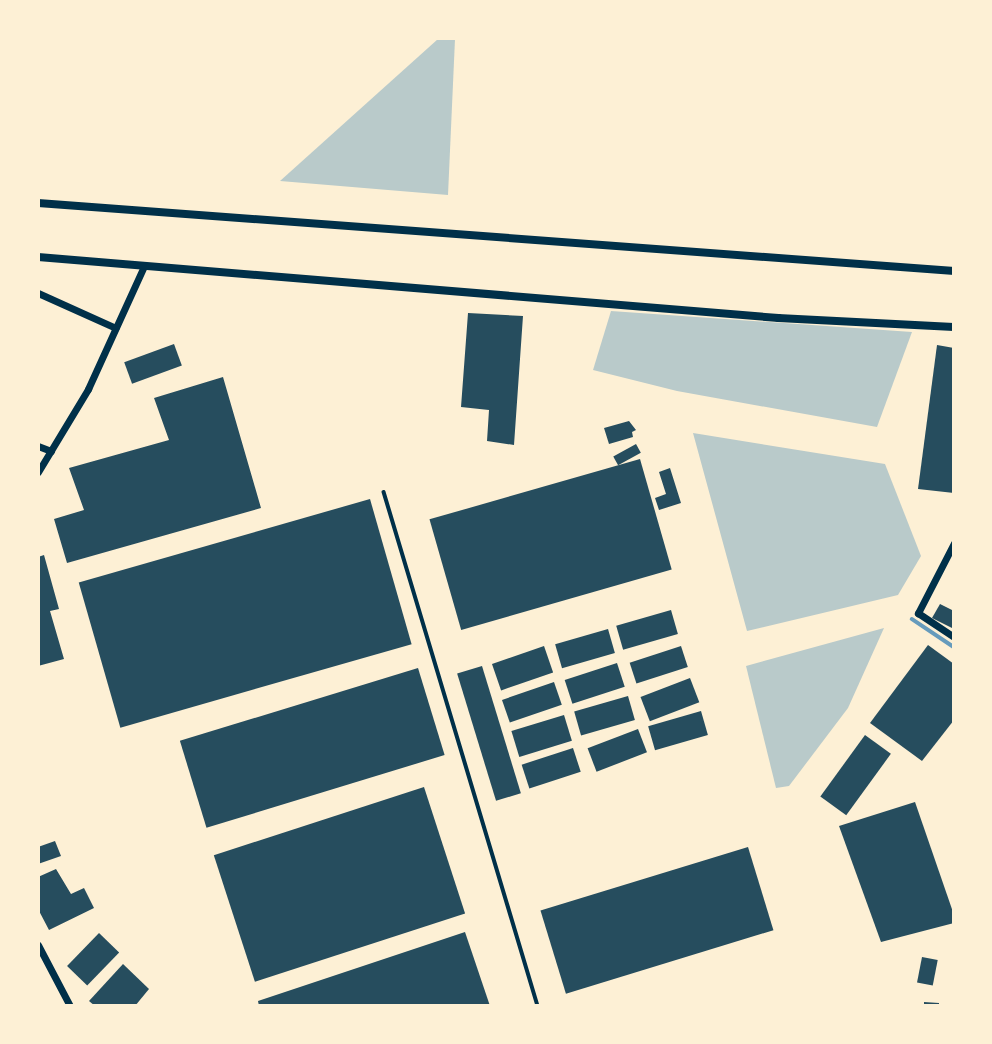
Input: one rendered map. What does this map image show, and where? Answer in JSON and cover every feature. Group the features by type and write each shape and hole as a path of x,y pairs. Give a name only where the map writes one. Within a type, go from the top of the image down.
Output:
{"street":[{"path":"38,203 954,271"},
{"path":"38,257 778,318 954,327"},
{"path":"38,472 88,390 144,266"},
{"path":"38,293 116,328"},
{"path":"38,446 51,451"},
{"path":"954,543 918,613 954,637"},
{"path":"38,945 69,1006"}],"lane":[{"path":"384,492 538,1006"}],"shaded area":[{"path":"438,39 455,39 448,195 280,181"},
{"path":"611,311 912,332 877,427 677,391 593,370"},
{"path":"693,433 885,464 921,556 898,595 747,631"},
{"path":"884,628 848,708 789,786 776,788 746,666"}],"building":[{"path":"468,313 523,316 514,445 487,441 489,410 461,407"},
{"path":"174,344 182,366 132,384 124,362"},
{"path":"937,345 954,348 954,493 918,489"},
{"path":"223,377 261,508 67,563 54,519 84,510 69,468 169,440 154,398"},
{"path":"629,421 636,430 632,432 633,437 609,444 604,428"},
{"path":"636,444 641,453 618,465 613,457"},
{"path":"640,459 672,570 461,630 429,519"},
{"path":"670,468 681,503 659,510 655,498 666,494 659,472"},
{"path":"370,499 412,644 120,728 79,583"},
{"path":"44,555 59,609 50,611 64,659 38,666 38,557"},
{"path":"940,604 954,611 954,629 932,618"},
{"path":"671,610 678,634 623,650 616,626"},
{"path":"608,629 615,653 562,668 555,644"},
{"path":"928,645 954,664 954,720 922,761 870,723"},
{"path":"544,646 553,672 501,690 492,664"},
{"path":"681,646 688,667 636,684 630,663"},
{"path":"617,663 625,687 572,704 565,680"},
{"path":"482,666 521,793 496,801 457,674"},
{"path":"418,668 445,755 206,828 180,741"},
{"path":"690,678 699,702 650,721 641,697"},
{"path":"554,682 562,705 510,723 502,700"},
{"path":"628,696 635,720 581,735 574,711"},
{"path":"701,711 708,735 655,750 648,726"},
{"path":"564,715 572,741 519,757 511,731"},
{"path":"638,729 647,752 597,772 588,748"},
{"path":"865,735 891,754 846,815 820,796"},
{"path":"573,748 581,772 529,788 522,765"},
{"path":"424,787 465,913 255,982 214,855"},
{"path":"915,802 954,915 954,923 881,942 839,826"},
{"path":"55,841 61,856 38,864 38,847"},
{"path":"748,847 773,930 566,994 540,910"},
{"path":"56,869 71,894 84,888 94,908 49,930 38,909 38,877"},
{"path":"465,932 490,1006 259,1006 258,1001"},
{"path":"99,933 119,952 87,986 67,966"},
{"path":"922,957 938,960 933,986 917,983"},
{"path":"123,964 149,989 135,1006 95,1006 89,1001"},
{"path":"924,1002 939,1003 939,1006 924,1006"}],"waterway":[{"path":"912,619 954,647"}]}
